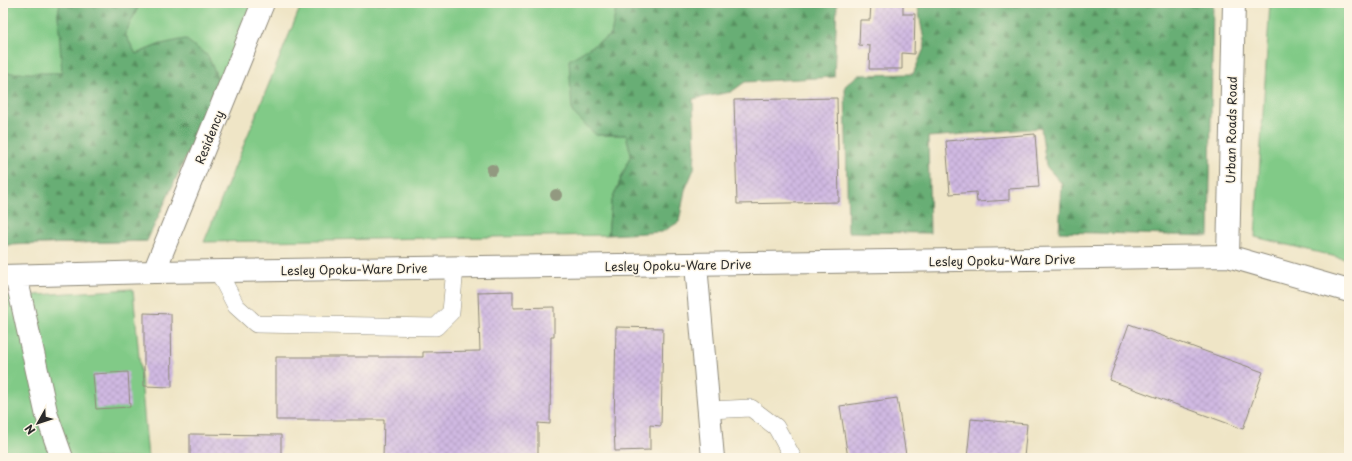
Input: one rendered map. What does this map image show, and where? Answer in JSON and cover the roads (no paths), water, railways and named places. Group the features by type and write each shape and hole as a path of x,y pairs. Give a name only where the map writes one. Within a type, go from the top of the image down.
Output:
{"street":[{"name":"Residency","path":"154,272 263,3"},
{"name":"Urban Roads Road","path":"1228,256 1234,3"},
{"name":"Lesley Opoku-Ware Drive","path":"10,276 154,272 1228,256 1349,291"},
{"path":"696,265 713,458"},
{"path":"10,276 47,416 62,458"}],"lane":[{"path":"218,271 236,306 256,324 436,328 451,312 455,268"},
{"path":"709,410 751,408 776,427 793,458"}]}
